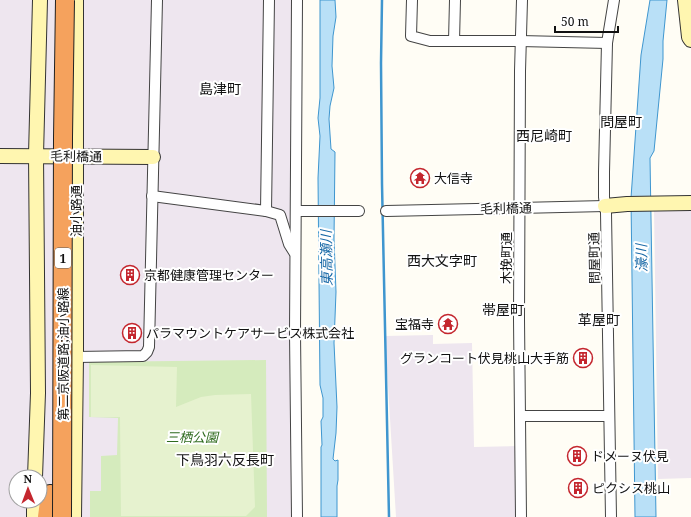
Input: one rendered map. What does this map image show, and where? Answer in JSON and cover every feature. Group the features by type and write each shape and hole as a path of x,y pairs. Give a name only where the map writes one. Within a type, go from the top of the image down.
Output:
{"highway":[{"name":"第二京阪道路;油小路線","path":"53,0 49,496 63,517"},
{"name":"第二京阪道路;油小路線","path":"48,517 63,137 65,0"}],"street":[{"path":"35,469 38,393 36,155 40,0"},
{"name":"油小路通","path":"74,517 76,357 76,0"},
{"path":"76,357 143,356 149,347 152,157 157,0"},
{"path":"266,211 269,0"},
{"path":"297,0 298,211 295,254 297,517"},
{"path":"412,0 411,36 430,41 607,43"},
{"path":"454,41 455,0"},
{"name":"木挽町通","path":"521,517 520,41 522,0"},
{"name":"問屋町通","path":"611,517 604,172 607,43 614,0"},
{"path":"687,7 689,37 691,40"},
{"name":"毛利橋通","path":"0,156 36,155 152,157"},
{"path":"152,196 266,211 280,215 289,244 295,254"},
{"name":"毛利橋通","path":"386,211 691,203"},
{"path":"298,211 357,211"},
{"path":"520,416 609,416"},
{"path":"34,517 49,496"}],"shaded area":[{"path":"0,0 303,0 292,517 0,517"},
{"path":"691,208 691,478 658,479 654,209"},
{"path":"433,335 433,344 472,343 474,447 519,446 518,517 396,517 385,336"}],"green space":[{"name":"三栖公園","path":"266,360 267,517 90,517 90,491 101,491 101,456 117,455 118,418 89,417 89,362"},
{"name":"三栖公園","path":"91,365 177,367 176,407 201,397 251,394 255,507 246,516 121,516 120,417 91,417"}],"water":[{"name":"東高瀬川","path":"320,0 335,0 336,17 333,36 332,66 334,88 329,119 331,149 335,152 334,239 336,292 334,343 337,407 333,459 335,461 338,460 337,517 321,517 321,421 323,417 323,398 320,385 318,178 320,136 318,118 320,98"},
{"name":"濠川","path":"650,0 667,0 654,151 650,158 656,517 635,517 631,198 641,55"}],"waterway":[{"path":"382,0 382,184 389,517"}],"place":[{"name":"大信寺","path":"420,178"},
{"name":"京都健康管理センター","path":"130,275"},
{"name":"宝福寺","path":"448,324"},
{"name":"パラマウントケアサービス株式会社","path":"132,333"},
{"name":"グランコート伏見桃山大手筋","path":"583,358"},
{"name":"ドメーヌ伏見","path":"577,456"},
{"name":"ピクシス桃山","path":"578,488"}],"district":[{"name":"島津町","path":"220,88"},
{"name":"問屋町","path":"621,121"},
{"name":"西尼崎町","path":"544,135"},
{"name":"西大文字町","path":"442,260"},
{"name":"帯屋町","path":"503,309"},
{"name":"革屋町","path":"599,319"},
{"name":"下鳥羽六反長町","path":"225,459"}]}
